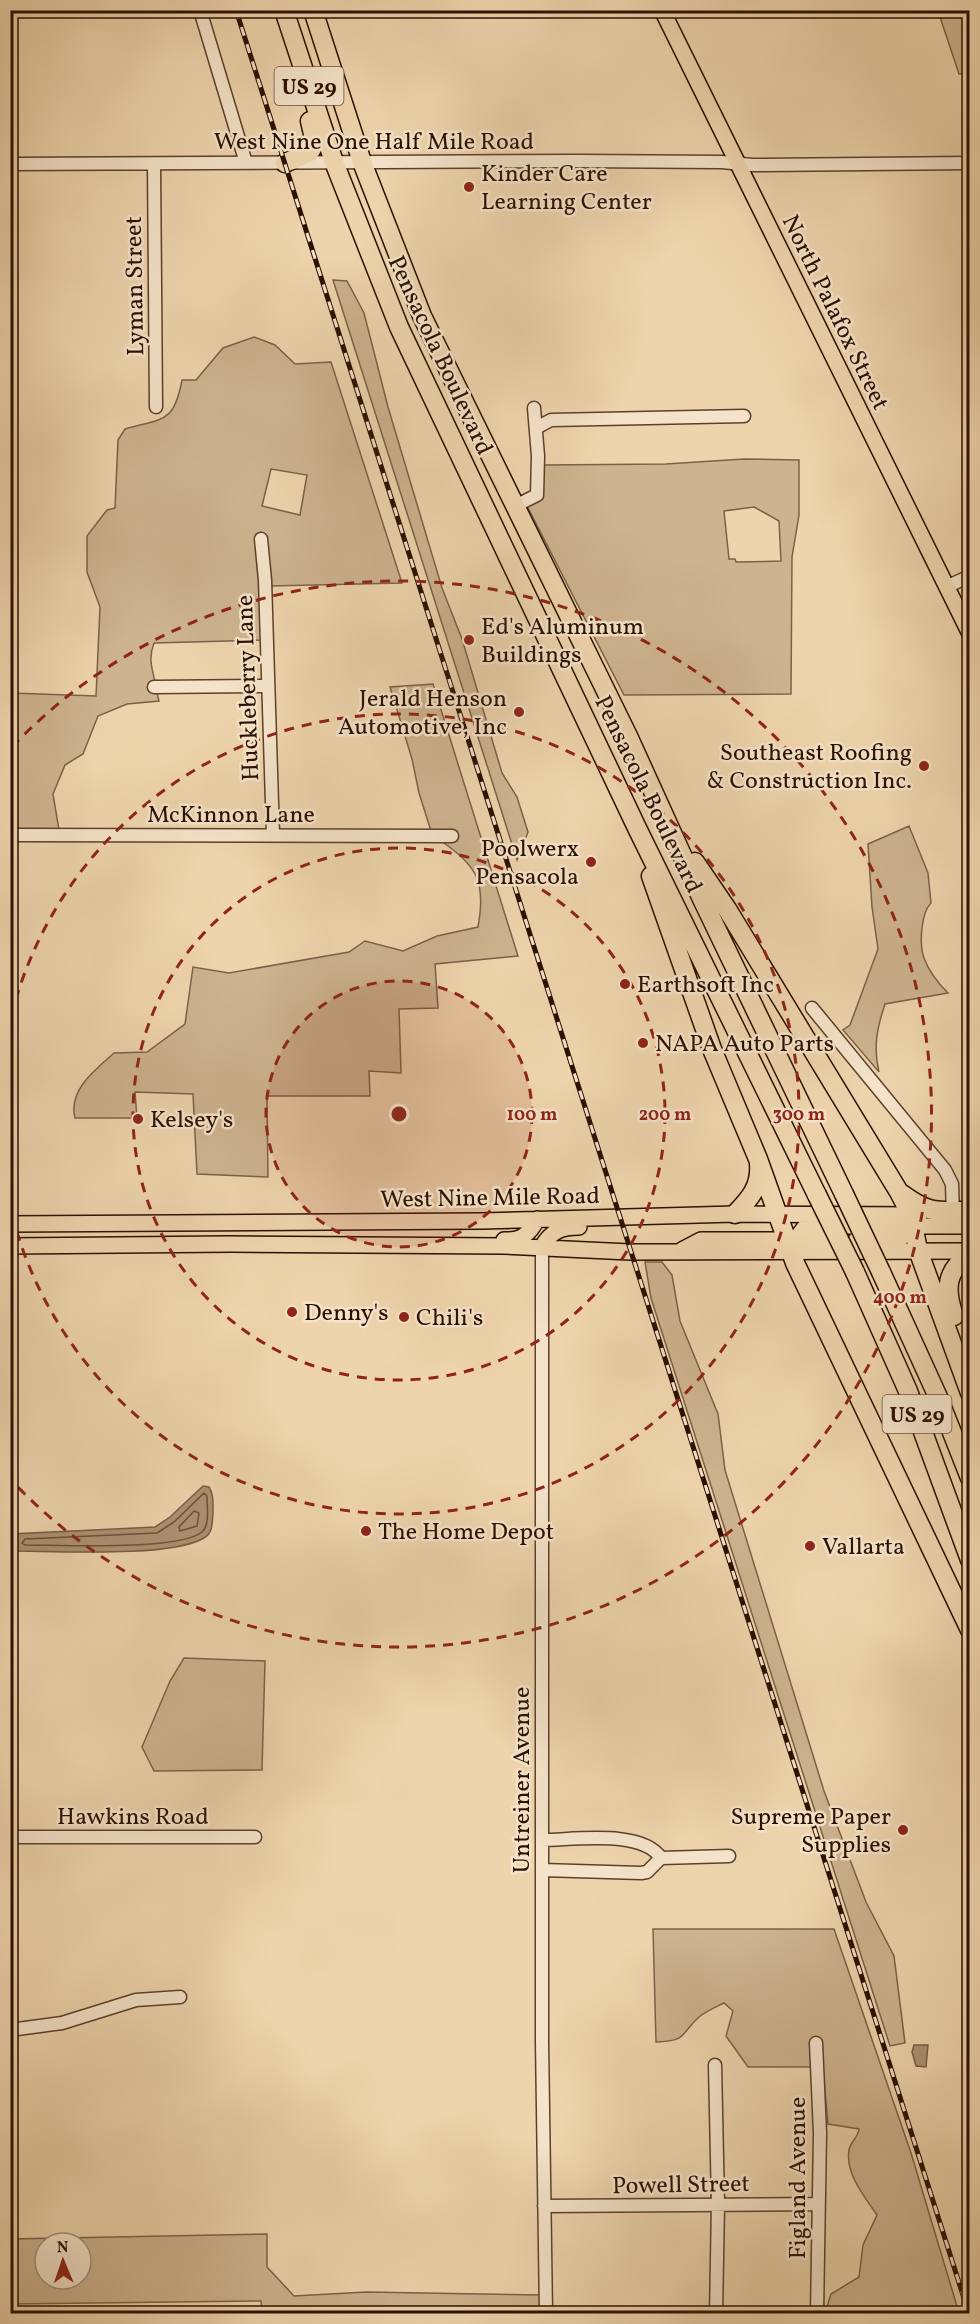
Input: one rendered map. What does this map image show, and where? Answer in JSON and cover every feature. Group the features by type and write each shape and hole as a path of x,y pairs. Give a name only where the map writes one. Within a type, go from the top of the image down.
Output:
{"highway":[{"path":"275,10 315,143 310,152 285,163"},
{"name":"Pensacola Boulevard","path":"313,10 362,162 423,316 628,736 881,1272 933,1387 969,1478"},
{"path":"287,19 304,45 339,152 362,162"},
{"name":"Pensacola Boulevard","path":"287,19 334,162 369,255 419,368 637,828 855,1272 908,1391 969,1560"},
{"path":"334,162 357,171 402,289 423,316"},
{"path":"419,368 430,366 440,372 472,440 492,458"},
{"path":"555,654 576,677 604,735 611,740 618,741 628,736"},
{"path":"637,828 656,893 712,1049 792,1244 795,1263 969,1630"},
{"path":"671,828 727,909 900,1192 918,1250 969,1393"},
{"path":"735,1215 749,1201 760,1177 758,1159"},
{"path":"900,1192 918,1207 931,1211 961,1214"},
{"path":"969,1252 952,1270 948,1279 947,1296 969,1363"}],"main road":[{"name":"North Palafox Street","path":"662,10 969,634"},
{"name":"West Nine Mile Road","path":"10,1224 610,1219 735,1215 911,1222 961,1214"},
{"path":"425,1245 438,1238 518,1239 531,1231 537,1219"},
{"path":"542,1247 548,1236 555,1231 566,1227 592,1227 610,1219"},
{"path":"10,1238 210,1235 273,1222"},
{"path":"792,1244 891,1240 902,1237 911,1222 969,1226"},
{"name":"West Nine Mile Road","path":"10,1246 425,1245 679,1252 701,1240 792,1244"},
{"path":"792,1244 969,1252"}],"street":[{"path":"200,10 246,163"},
{"name":"West Nine One Half Mile Road","path":"10,164 646,161 738,164 969,164"},
{"name":"Lyman Street","path":"154,164 156,407"},
{"path":"515,506 537,495 534,408"},
{"path":"536,428 551,420 744,416"},
{"name":"Huckleberry Lane","path":"261,539 273,835"},
{"path":"946,587 969,576"},
{"path":"154,687 268,686"},
{"name":"McKinnon Lane","path":"10,835 452,836"},
{"path":"812,1008 945,1170 961,1214"},
{"name":"Untreiner Avenue","path":"542,1247 542,1870 546,2313"},
{"name":"Hawkins Road","path":"10,1837 255,1837"},
{"path":"543,1840 634,1840 652,1847 661,1858"},
{"path":"542,1870 642,1873 647,1872 661,1858 729,1856"},
{"path":"10,2030 62,2023 136,2000 180,1997"},
{"name":"Figland Avenue","path":"816,2043 820,2133 817,2204 817,2313"},
{"path":"715,2065 718,2204 716,2313"},
{"name":"Powell Street","path":"544,2206 817,2204"}],"shaded area":[{"path":"938,11 969,11 969,73 959,74"},
{"path":"333,280 347,281 364,313 388,407 442,588 462,639 502,773 517,797 528,832 517,860"},
{"path":"254,337 275,345 295,364 331,362 402,583 270,586 265,534 256,534 262,640 154,643 151,658 155,682 150,683 150,692 157,693 159,701 127,704 98,716 83,754 65,765 53,794 59,830 11,830 11,693 96,696 100,607 87,572 87,536 107,510 115,508 118,440 125,429 158,420 171,412 182,380 196,380 223,348","holes":["271,469 307,475 300,515 262,506"]},
{"path":"744,459 799,460 799,515 792,557 791,694 624,695 527,506 542,465 666,464","holes":["754,507 779,521 781,561 736,562 735,559 729,559 724,511"]},
{"path":"433,684 518,956 435,964 438,1008 399,1009 401,1073 369,1071 370,1096 267,1096 268,1177 197,1174 193,1094 135,1092 137,1118 75,1118 75,1098 79,1090 91,1074 114,1053 147,1052 185,1024 193,967 229,973 349,952 365,941 403,951 437,936 478,927 480,887 464,859 441,841 457,841 457,831 431,831 390,687"},
{"path":"909,826 928,873 931,903 923,921 922,952 931,973 948,993 885,1004 877,1038 876,1054 879,1072 843,1030 850,1025 878,949 872,907 868,844"},
{"path":"645,1262 662,1262 672,1275 680,1321 718,1414 725,1470 824,1791 866,1902 894,1956 905,2043 890,2046 651,1298"},
{"path":"184,1658 265,1661 262,1770 154,1771 142,1747 170,1681"},
{"path":"653,1929 834,1929 911,2153 959,2313 825,2313 831,2294 859,2277 863,2245 877,2215 861,2192 850,2167 850,2147 859,2129 828,2124 820,2038 811,2039 813,2067 748,2067 726,2036 733,2011 724,2003 702,2015 679,2038 656,2042"},
{"path":"267,2234 267,2267 294,2296 366,2292 541,2295 542,2313 262,2314 261,2301 11,2304 10,2239 33,2239 33,2291 93,2291 93,2237"}],"water":[{"path":"203,1486 211,1490 212,1527 207,1536 188,1544 140,1551 11,1551 11,1534 155,1527 170,1517"},
{"path":"914,2045 928,2045 926,2067 916,2066 912,2052"}],"railway":[{"path":"236,10 969,2314"}],"place":[{"name":"Kinder Care Learning Center","path":"469,187"},
{"name":"Ed's Aluminum Buildings","path":"469,640"},
{"name":"Jerald Henson Automotive, Inc","path":"519,712"},
{"name":"Southeast Roofing & Construction Inc.","path":"924,766"},
{"name":"Poolwerx Pensacola","path":"591,862"},
{"name":"Earthsoft Inc","path":"625,984"},
{"name":"NAPA Auto Parts","path":"643,1043"},
{"name":"Kelsey's","path":"138,1119"},
{"name":"Denny's","path":"292,1312"},
{"name":"Chili's","path":"404,1317"},
{"name":"The Home Depot","path":"366,1531"},
{"name":"Vallarta","path":"810,1546"},
{"name":"Supreme Paper Supplies","path":"903,1830"}]}
